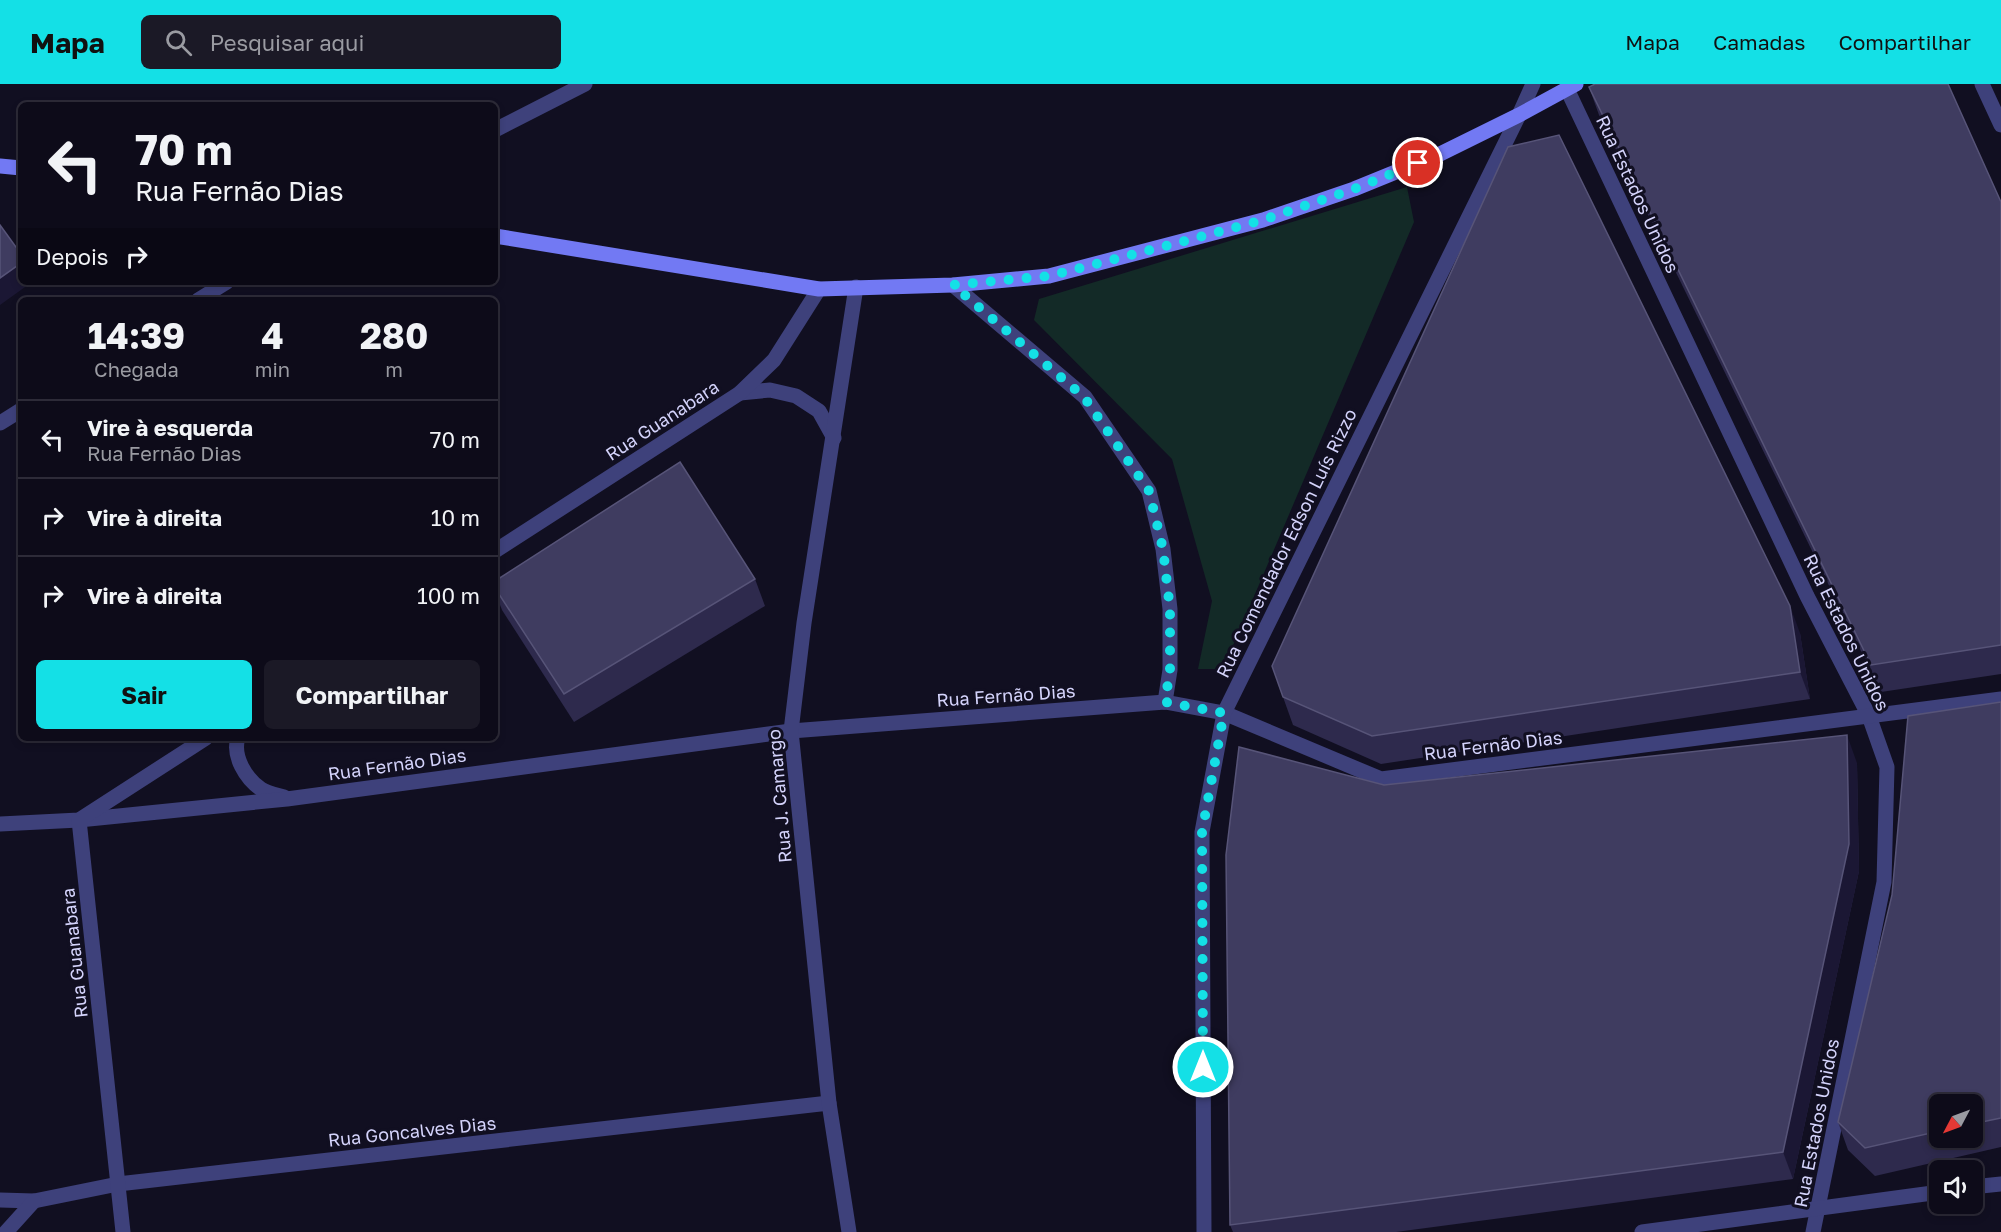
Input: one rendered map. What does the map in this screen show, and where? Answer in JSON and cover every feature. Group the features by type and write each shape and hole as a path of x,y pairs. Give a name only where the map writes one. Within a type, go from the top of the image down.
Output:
{"main road":[{"path":"498,236 819,289 856,286 953,285 1049,276 1263,220 1354,189 1440,154 1571,86"},
{"path":"0,166 18,168"}],"street":[{"path":"498,128 585,84"},
{"name":"Rua Comendador Edson Luís Rizzo","path":"1204,1232 1202,832 1224,713 1533,84"},
{"path":"1982,84 2001,125"},
{"name":"Rua Estados Unidos","path":"1571,86 1807,596 1869,716 1887,767 1884,882 1813,1232"},
{"path":"203,297 222,285"},
{"path":"953,285 1084,397 1149,491 1163,549 1170,609 1170,670 1165,702"},
{"name":"Rua J. Camargo","path":"849,1232 829,1103 791,731 804,623 856,286"},
{"name":"Rua Guanabara","path":"498,549 740,393 774,360 819,289"},
{"path":"740,393 770,390 796,396 819,411 834,438"},
{"path":"0,423 18,412"},
{"name":"Rua Fernão Dias","path":"0,824 79,820 287,799 791,731 1165,702 1224,713 1381,779 2001,699"},
{"path":"79,820 201,741"},
{"path":"237,741 242,769 261,789 287,799"},
{"name":"Rua Guanabara","path":"79,820 123,1232"},
{"name":"Rua Goncalves Dias","path":"0,1200 34,1201 118,1184 829,1103"},
{"path":"1983,1186 2001,1184"},
{"path":"1642,1232 1929,1193"},
{"path":"6,1232 34,1201"}],"green space":[{"path":"1407,187 1414,222 1223,669 1198,669 1212,601 1172,459 1034,320 1039,299"}],"building":[{"path":"1595,84 1948,84 2001,202 2001,645 1871,665 1589,87"},
{"path":"1559,135 1790,606 1800,672 1372,736 1283,697 1272,666 1508,147"},
{"path":"0,225 18,250 18,265 0,278"},
{"path":"680,462 755,579 564,694 498,593 498,579"},
{"path":"2001,702 2001,1118 1983,1122 1983,1094 1929,1094 1929,1133 1865,1148 1838,1122 1892,895 1908,716"},
{"path":"1847,735 1849,844 1783,1152 1230,1225 1226,855 1239,747 1384,785"}],"route":[{"path":"1203,1067 1202,832 1224,713 1165,702 1170,670 1170,609 1163,549 1149,491 1084,397 953,285 1049,276 1166,246 1263,220 1354,189 1418,163"}]}
